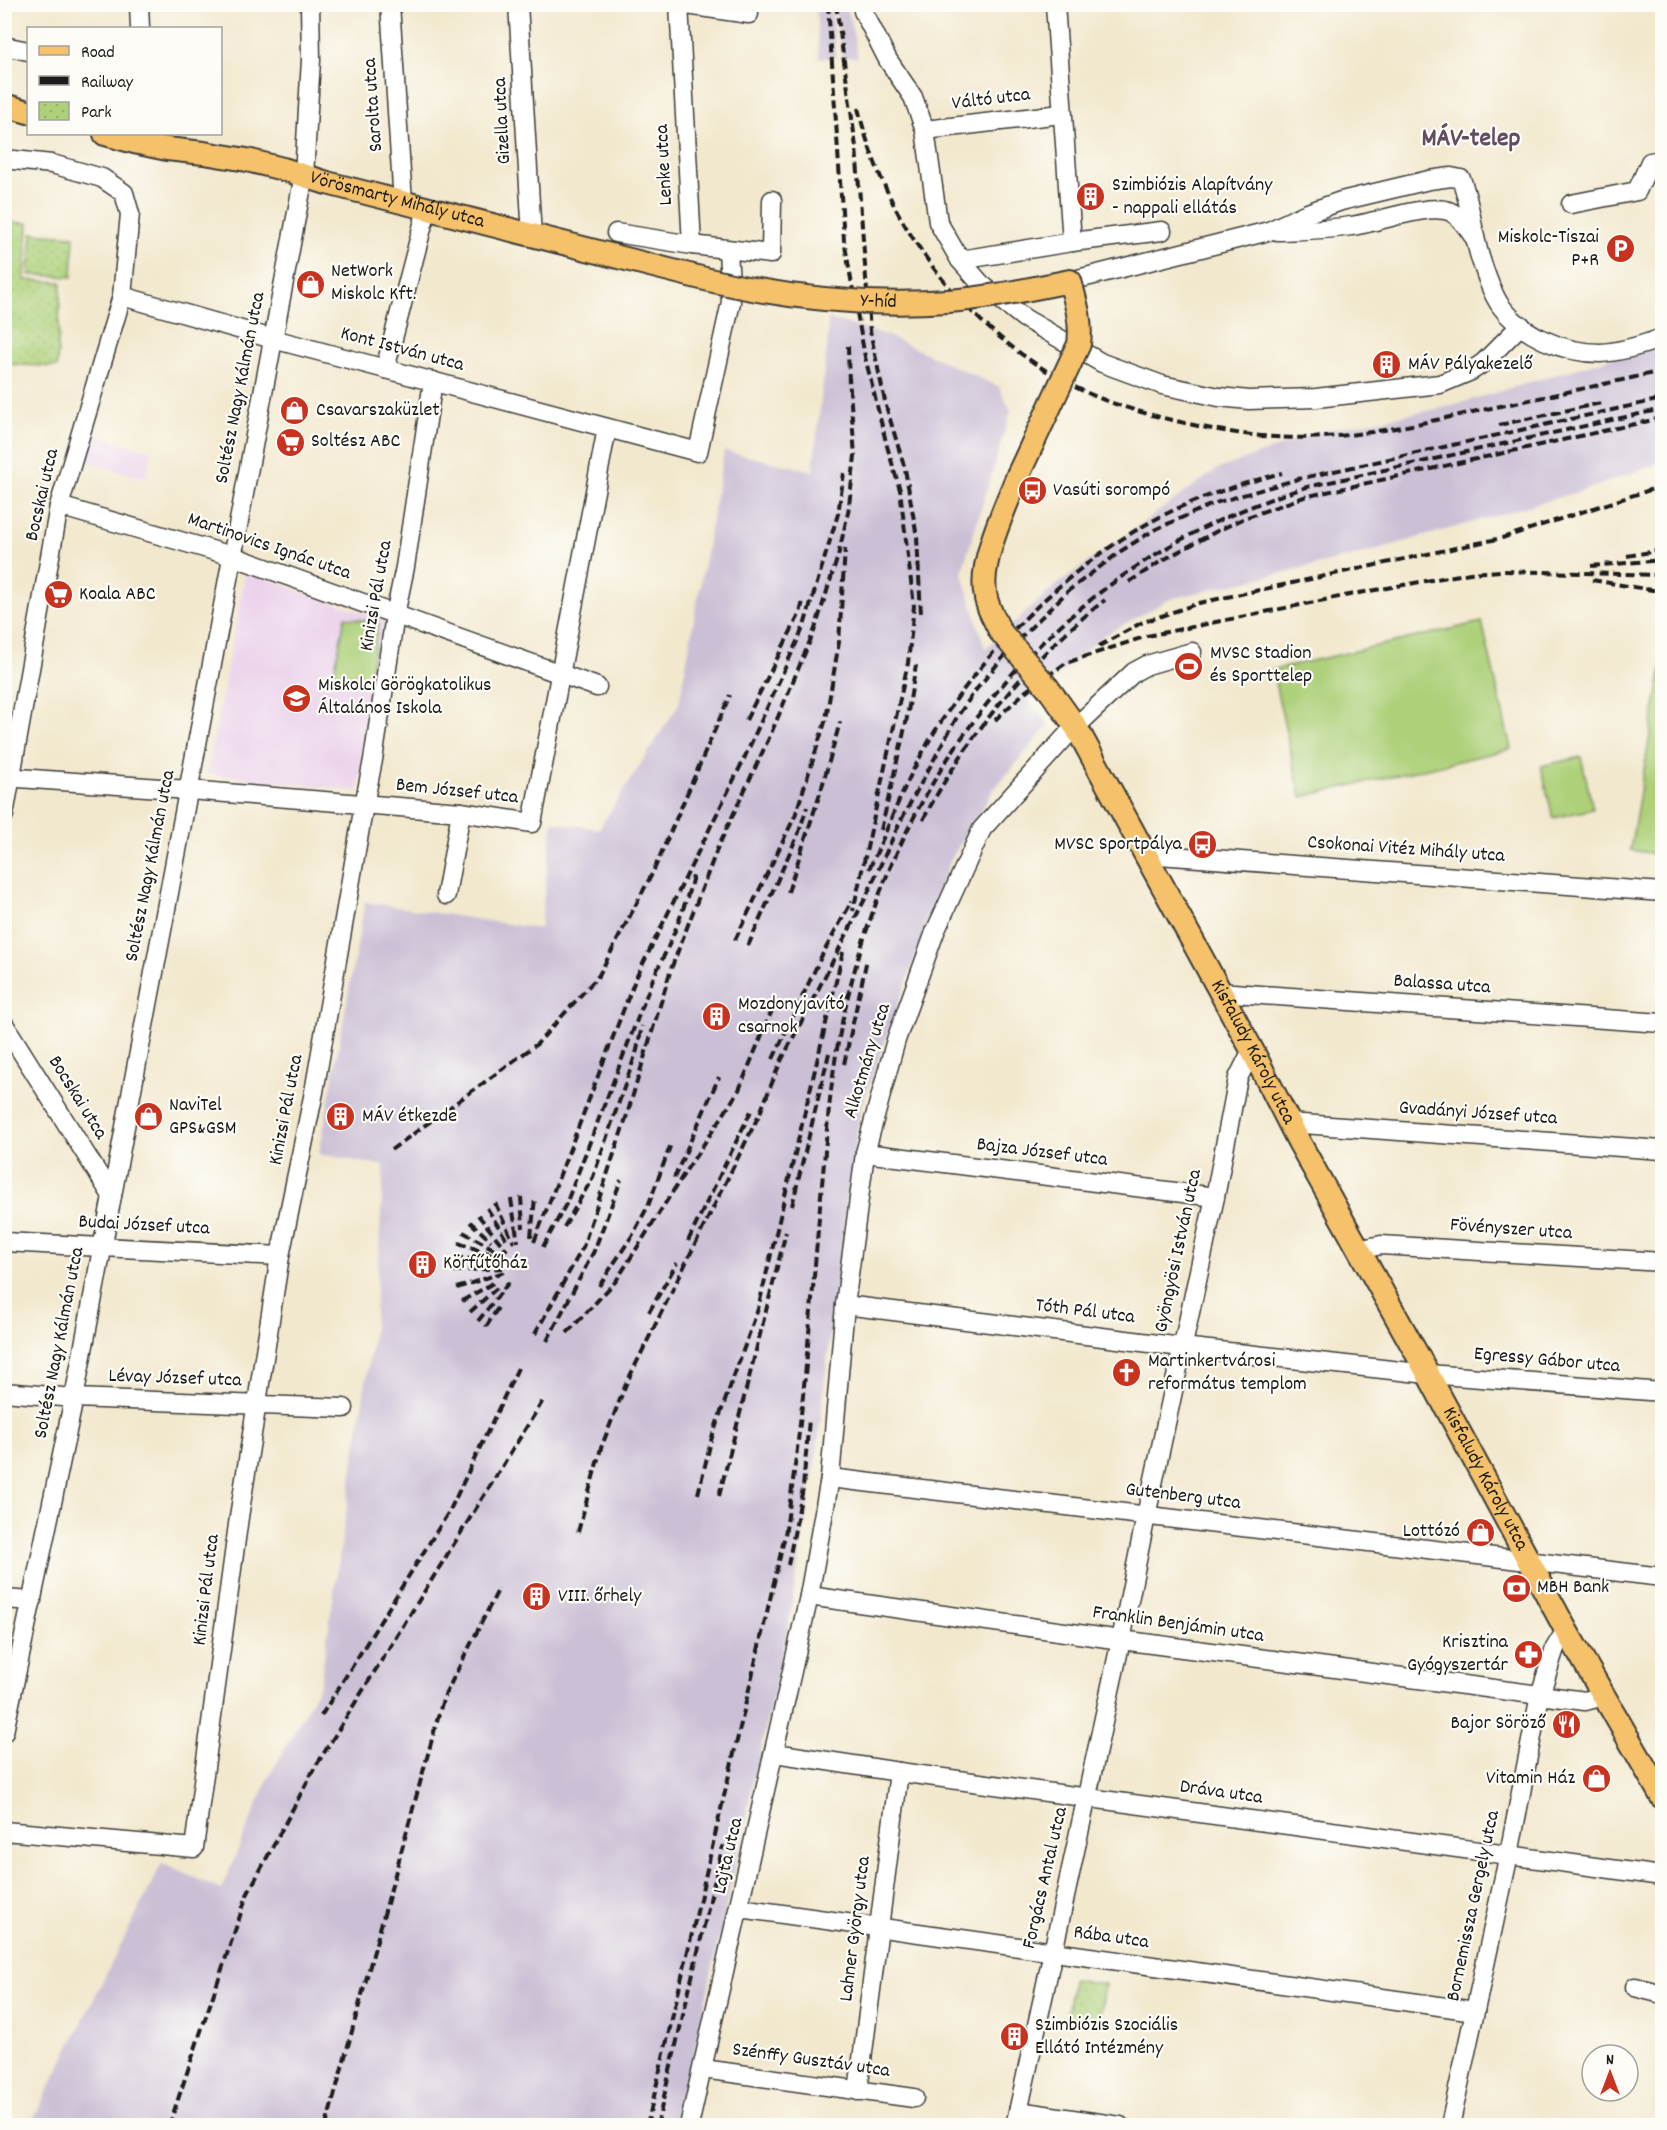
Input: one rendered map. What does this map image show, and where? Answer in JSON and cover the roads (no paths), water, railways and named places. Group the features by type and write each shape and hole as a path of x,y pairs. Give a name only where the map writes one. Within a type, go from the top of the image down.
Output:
{"main road":[{"path":"4,105 27,112"},
{"name":"Vörösmarty Mihály utca","path":"109,135 167,149 247,160 403,203 688,275"},
{"name":"Y-híd","path":"688,275 740,288 791,296 876,302 949,300 1021,291 1070,281"},
{"name":"Kisfaludy Károly utca","path":"1070,281 1079,316 1081,331 1079,344 1018,475 989,555 984,582 987,602 1000,631 1048,688 1076,728 1566,1630 1662,1797"}],"street":[{"path":"139,4 140,27"},
{"name":"Soltész Nagy Kálmán utca","path":"4,1732 74,1398 304,176 311,60 310,4"},
{"name":"Sarolta utca","path":"390,4 403,203"},
{"name":"Gizella utca","path":"518,4 532,236"},
{"path":"679,4 749,14"},
{"name":"Lenke utca","path":"679,4 692,245"},
{"path":"863,4 863,11 888,60 913,97 926,130 938,222 960,260 981,284 1024,318 1121,372 1162,386 1219,397 1280,400 1351,395 1440,384 1471,371 1483,363 1521,326"},
{"path":"1055,4 1071,242"},
{"path":"4,46 27,51"},
{"name":"Váltó utca","path":"926,130 1061,114"},
{"name":"Bocskai utca","path":"4,159 52,164 102,178 123,193 130,214 122,296 59,506 8,777 4,815"},
{"path":"1572,204 1638,191 1650,162 1662,160"},
{"path":"1269,231 1305,214 1341,201 1429,180 1451,177 1461,179 1468,199 1474,238 1493,293 1502,307 1521,326 1554,344 1588,352 1624,350 1662,338"},
{"path":"616,233 771,255 772,200"},
{"path":"385,369 427,209"},
{"path":"1269,231 1355,226 1439,209 1461,218 1474,238"},
{"path":"960,260 1071,242 1162,231"},
{"name":"Y-híd","path":"1070,281 1269,231"},
{"name":"Kont István utca","path":"122,296 273,339 698,452 731,302 728,250"},
{"name":"Kinizsi Pál utca","path":"4,1831 194,1848 239,1517 280,1256 314,1092 373,760 395,615 413,520 433,381"},
{"name":"Bem József utca","path":"8,777 461,812 532,824 607,428"},
{"name":"Martinovics Ignác utca","path":"59,506 232,556 597,687"},
{"name":"Alkotmány utca","path":"809,1596 830,1478 844,1305 865,1153 896,1040 935,932 982,829 1076,728 1134,672 1147,665 1192,652"},
{"path":"446,895 461,812"},
{"name":"Csokonai Vitéz Mihály utca","path":"1145,854 1662,892"},
{"name":"Balassa utca","path":"1219,992 1662,1023"},
{"name":"Bocskai utca","path":"4,1024 112,1196"},
{"name":"Gyöngyösi István utca","path":"1121,1640 1238,1078 1252,1050"},
{"name":"Gvadányi József utca","path":"1289,1123 1662,1150"},
{"name":"Bajza József utca","path":"865,1153 1215,1197"},
{"name":"Budai József utca","path":"4,1242 280,1256"},
{"name":"Fövényszer utca","path":"1358,1250 1381,1245 1662,1262"},
{"name":"Tóth Pál utca","path":"844,1305 1182,1347 1428,1374"},
{"name":"Egressy Gábor utca","path":"1428,1374 1662,1392"},
{"name":"Lévay József utca","path":"4,1392 74,1398 344,1408"},
{"name":"Gutenberg utca","path":"830,1478 1662,1577"},
{"name":"Franklin Benjámin utca","path":"809,1596 1540,1695"},
{"name":"Lajta utca","path":"689,2126 809,1596"},
{"path":"4,1599 32,1601"},
{"path":"1566,1630 1556,1648 1540,1695 1585,1701 1604,1696"},
{"name":"Forgács Antal utca","path":"1016,2118 1121,1640"},
{"name":"Bornemissza Gergely utca","path":"1450,2126 1509,1854 1540,1695"},
{"name":"Dráva utca","path":"775,1753 1662,1876"},
{"name":"Lahner György utca","path":"858,2091 899,1772"},
{"name":"Rába utca","path":"740,1908 1475,2011"},
{"path":"1635,1988 1662,1994"},
{"name":"Szénffy Gusztáv utca","path":"703,2069 914,2098"},
{"path":"1016,2118 1120,2126"}],"railway":[{"path":"828,4 844,240 865,357 900,490 914,606 908,663 853,911"},
{"path":"836,4 856,147 870,331 886,406 905,469 917,537 921,615"},
{"path":"858,108 871,153 889,195 911,235 937,273 1001,338 1039,366 1079,389 1118,405 1171,420 1237,433 1289,438 1324,437 1401,427 1662,371"},
{"path":"848,346 849,385"},
{"path":"535,1334 583,1247 626,1118 671,969 718,847 770,736 815,629 838,556 848,513 855,456 849,378"},
{"path":"578,1532 601,1448 626,1384 760,1113 780,1063 866,897 900,822 957,717 975,691 1015,643 1068,591 1121,551 1154,530 1215,503 1298,479 1662,399"},
{"path":"1499,425 1601,403"},
{"path":"647,2126 785,1535 802,1408 828,1119 838,1043 861,947 895,857 939,773 993,696 1057,629 1131,570 1214,523 1307,487 1662,409"},
{"path":"1129,582 1163,560 1219,530 1304,497 1662,418"},
{"path":"534,1242 635,980 743,761 804,626 838,514 844,473"},
{"path":"869,869 911,774 940,723 997,648 1031,613 1067,580 1104,551 1143,526 1207,496 1282,473"},
{"path":"1099,646 1141,623 1199,603 1502,538 1662,486"},
{"path":"735,940 795,816 826,719 839,642 845,549"},
{"path":"1627,556 1662,550"},
{"path":"1591,566 1662,560"},
{"path":"995,720 1026,691 1066,663 1147,636 1470,573 1501,571 1662,575"},
{"path":"1592,580 1662,590"},
{"path":"923,820 959,759 1002,700 1051,647 1105,600"},
{"path":"746,720 800,613 803,601"},
{"path":"881,830 906,723 916,665"},
{"path":"391,1150 537,1044 599,975 653,872 730,695"},
{"path":"788,892 822,787 840,722"},
{"path":"748,946 799,832 807,807"},
{"path":"543,1247 566,1204 654,976 686,902 693,876"},
{"path":"773,1059 821,957 852,901"},
{"path":"698,1494 712,1437 758,1309 843,952"},
{"path":"844,1064 867,959"},
{"path":"567,1333 616,1281 739,1090 775,1003"},
{"path":"564,1227 593,1177 637,1050 642,1026"},
{"path":"792,1206 830,1049"},
{"path":"674,1178 719,1077"},
{"path":"688,1241 752,1109"},
{"path":"599,1286 632,1236 648,1206 671,1144"},
{"path":"547,1341 594,1251 621,1180"},
{"path":"521,1197 523,1228"},
{"path":"531,1237 535,1198"},
{"path":"511,1199 518,1242"},
{"path":"495,1203 514,1243"},
{"path":"487,1208 506,1239"},
{"path":"478,1215 507,1251"},
{"path":"470,1222 491,1241"},
{"path":"463,1232 494,1249"},
{"path":"719,1496 786,1232"},
{"path":"458,1243 497,1256"},
{"path":"454,1257 500,1262"},
{"path":"649,1312 677,1263"},
{"path":"454,1271 503,1268"},
{"path":"457,1288 504,1272"},
{"path":"478,1321 510,1281"},
{"path":"462,1301 493,1283"},
{"path":"470,1312 497,1288"},
{"path":"486,1327 499,1306"},
{"path":"321,1716 450,1510 518,1368"},
{"path":"169,2126 247,1895 314,1769 544,1399"},
{"path":"788,1565 803,1488 809,1419"},
{"path":"326,2126 443,1699 499,1588"},
{"path":"657,2126 723,1845"}],"place":[{"name":"Szimbiózis Alapítvány - nappali ellátás","path":"1091,197"},
{"name":"Miskolc-Tiszai P+R","path":"1620,249"},
{"name":"NetWork Miskolc Kft.","path":"310,284"},
{"name":"MÁV Pályakezelő","path":"1387,365"},
{"name":"Csavarszaküzlet","path":"295,411"},
{"name":"Soltész ABC","path":"290,442"},
{"name":"Vasúti sorompó","path":"1032,491"},
{"name":"Koala ABC","path":"58,595"},
{"name":"MVSC Stadion és Sporttelep","path":"1189,666"},
{"name":"Miskolci Görögkatolikus Általános Iskola","path":"297,698"},
{"name":"MVSC Sportpálya","path":"1203,845"},
{"name":"Mozdonyjavító csarnok","path":"717,1016"},
{"name":"NaviTel GPS&GSM","path":"148,1117"},
{"name":"MÁV étkezde","path":"341,1117"},
{"name":"Körfűtőház","path":"422,1264"},
{"name":"Martinkertvárosi református templom","path":"1127,1373"},
{"name":"Lottózó","path":"1481,1532"},
{"name":"MBH Bank","path":"1516,1588"},
{"name":"VIII. őrhely","path":"537,1597"},
{"name":"Krisztina Gyógyszertár","path":"1529,1655"},
{"name":"Bajor Söröző","path":"1567,1724"},
{"name":"Vitamin Ház","path":"1596,1779"},
{"name":"Szimbiózis Szociális Ellátó Intézmény","path":"1014,2037"}],"district":[{"name":"MÁV-telep","path":"1471,139"}]}
